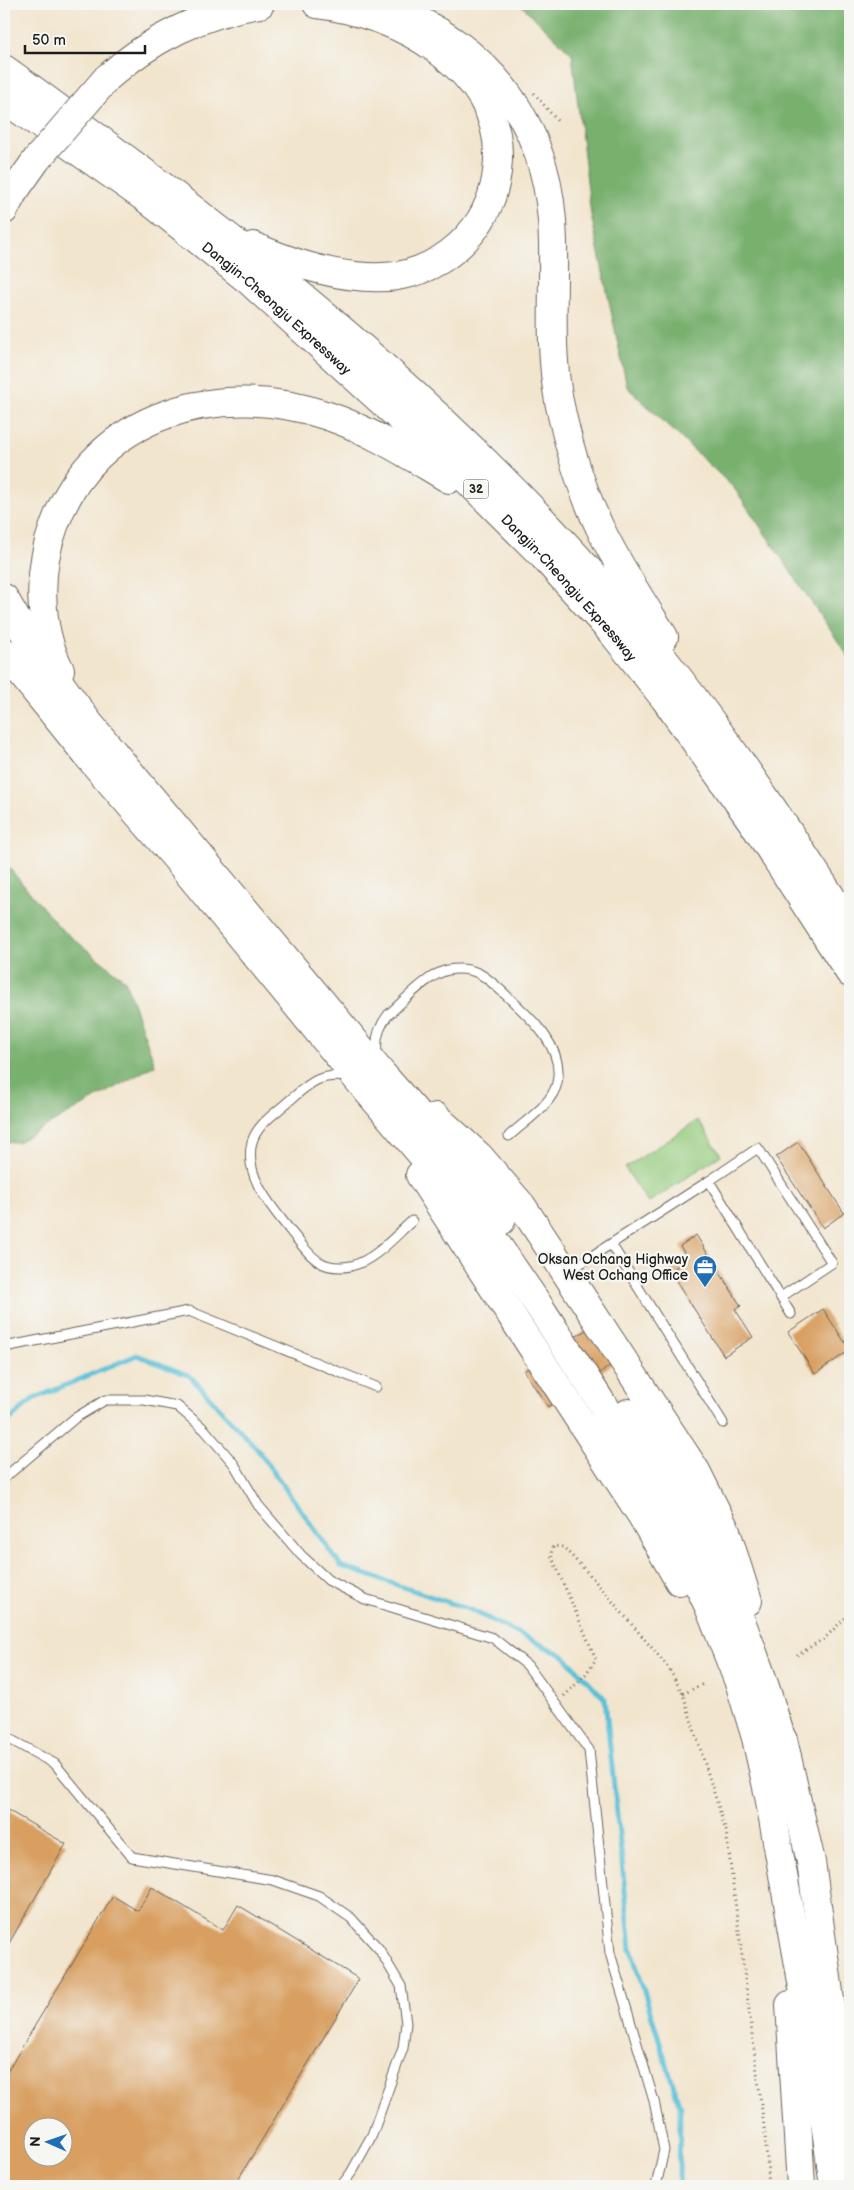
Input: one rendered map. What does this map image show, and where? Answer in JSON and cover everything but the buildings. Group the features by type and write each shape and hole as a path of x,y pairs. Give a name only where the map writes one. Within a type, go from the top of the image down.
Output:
{"highway":[{"path":"101,74 114,52 139,34 168,17 199,4"},
{"path":"7,195 39,134 101,74 178,29 227,11 260,4"},
{"path":"220,230 264,251 292,261 346,274 379,277 410,273 436,262 460,245 486,212 498,170 497,141 488,110 467,78 441,53 412,33 348,9 317,4"},
{"path":"381,4 432,26 455,40 472,55 506,92 534,139 542,161 551,202 555,368 561,408 575,466 600,529 732,750"},
{"name":"Dangjin-Cheongju Expressway","path":"4,69 220,230 380,362 461,438 615,600 732,750 850,926"},
{"name":"Dangjin-Cheongju Expressway","path":"4,99 148,200 248,280 450,463 499,512 592,610 665,699 753,823 850,973"},
{"path":"88,722 58,665 47,630 42,593 45,554 64,500 82,471 120,437 148,420 185,408 233,402 272,404 312,411 355,427 390,444 458,484 499,512"},
{"path":"4,598 28,639 88,722 370,1078 491,1236 539,1306 620,1434 678,1540 709,1607 752,1721 769,1796 818,2072 834,2186"},
{"path":"4,641 29,682"},
{"path":"4,652 87,755 175,858 370,1078 420,1116 503,1225 532,1266 650,1448 693,1520 728,1590 759,1670 788,1758"},
{"path":"370,1078 456,1134 494,1171 522,1206 567,1272 696,1471 715,1507 726,1531 744,1588 788,1758 811,1862 850,2006"},
{"path":"811,1862 850,2145"},
{"path":"783,1882 801,2186"}],"lane":[{"path":"412,1222 363,1262 348,1266 329,1266 317,1261 306,1251 273,1208 255,1177 251,1147 256,1132 314,1080 334,1076 370,1078 377,1053 376,1038 382,1022 436,973 459,969 478,973 490,981 543,1034 553,1050 557,1064 558,1080 552,1095 509,1136"},
{"path":"567,1272 758,1148 832,1263 781,1297"},
{"path":"708,1181 791,1314"},
{"path":"611,1244 723,1423"},
{"path":"4,1347 189,1311 376,1387"},
{"path":"4,1478 75,1418 105,1400 144,1400 177,1406 204,1429 234,1464 258,1505 301,1555 328,1580 365,1599 493,1638 527,1665 588,1750 610,1953 654,2100 664,2150 656,2186"},
{"path":"4,1736 55,1764 132,1857 273,1880 320,1896 352,1918 379,1949 401,1986 406,2023 403,2048 372,2135 351,2173 341,2186"}],"path":[{"path":"555,1704 586,1674 596,1659 551,1555 553,1546 563,1547 590,1575 668,1667 683,1694 726,1831 765,2134 769,2186"},
{"path":"797,1655 825,1638 850,1613"},
{"path":"683,1694 705,1683"}],"green space":[{"path":"520,4 850,4 850,659 734,488 627,387 591,215 572,54"},
{"path":"4,862 60,928 125,980 155,1065 18,1142 4,1142"},
{"path":"698,1120 721,1155 648,1203 625,1168"}],"waterway":[{"path":"4,1425 33,1399 137,1355 190,1376 257,1449 341,1566 471,1610 564,1656 605,1699 631,1949 680,2107 679,2186"}],"place":[{"name":"Oksan Ochang Highway West Ochang Office","path":"705,1288"}]}
